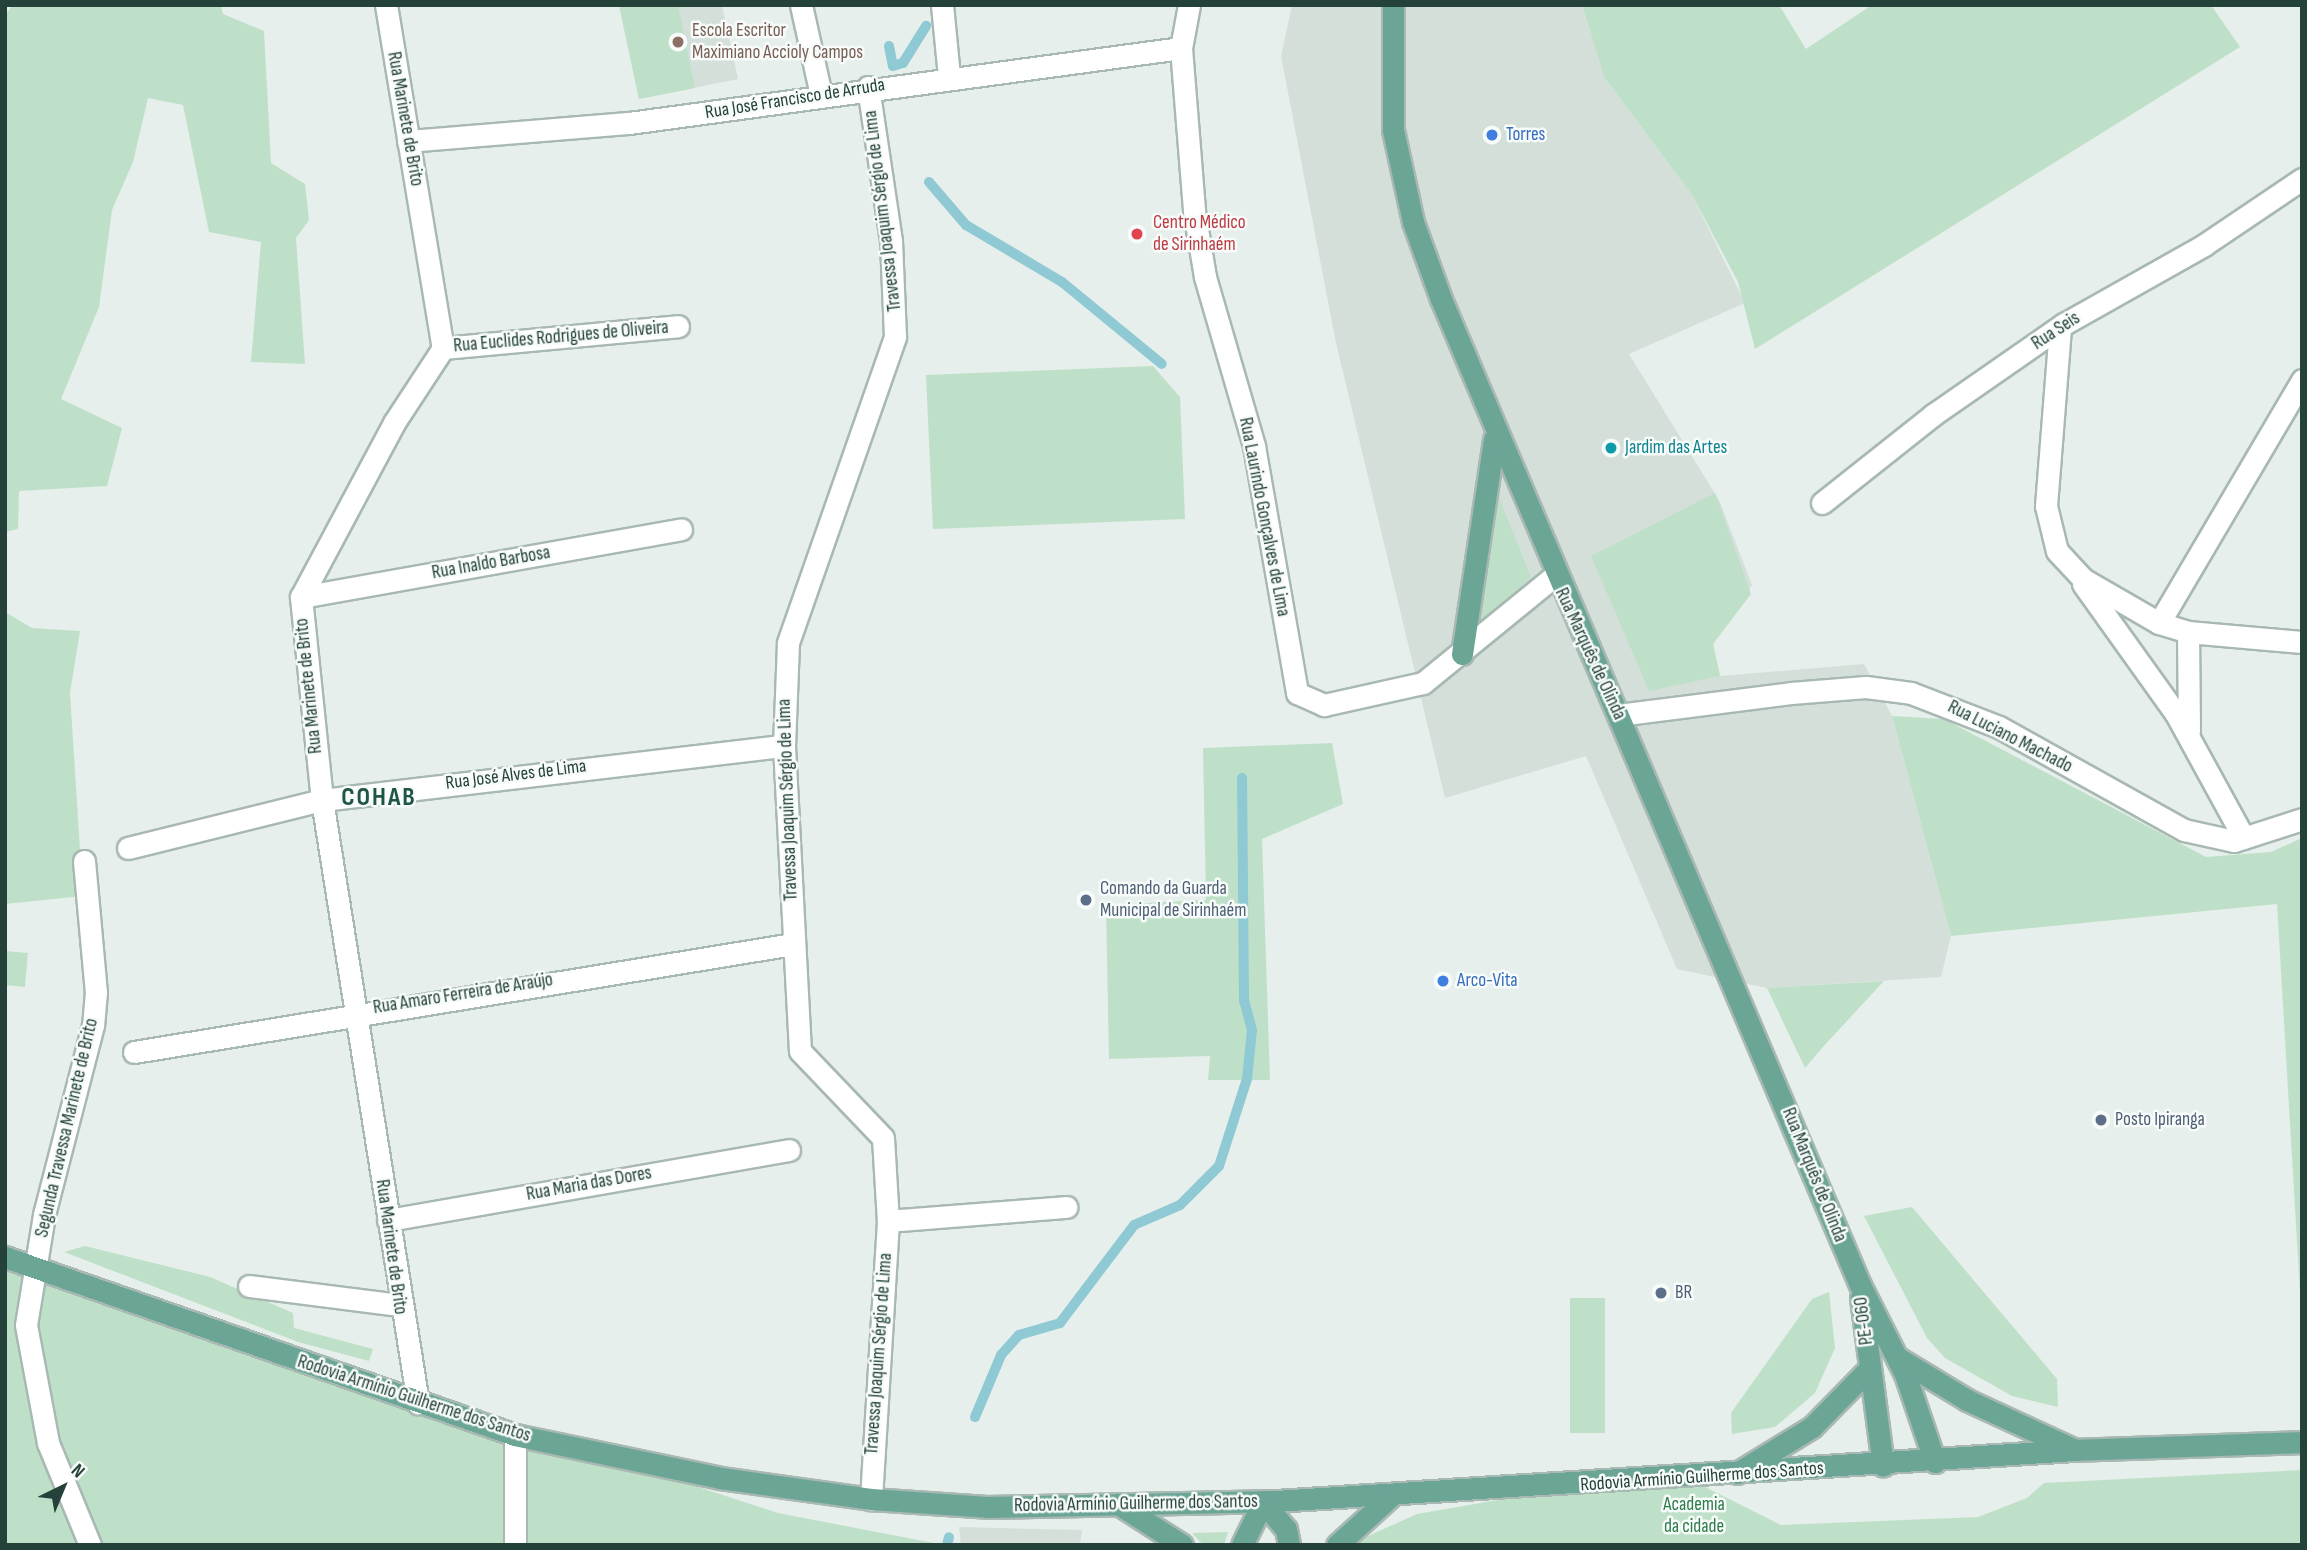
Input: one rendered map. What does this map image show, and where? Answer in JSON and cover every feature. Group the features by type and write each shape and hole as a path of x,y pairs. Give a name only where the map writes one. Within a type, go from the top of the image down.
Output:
{"main road":[{"name":"Rua Marquês de Olinda","path":"1392,5 1388,85 1405,188 1495,436 1554,576 1618,715 1860,1285"},
{"path":"1462,654 1495,436"},
{"name":"Rodovia Armínio Guilherme dos Santos","path":"5,1257 515,1435 720,1478 871,1499 987,1507 1113,1502 1263,1502 1732,1476 2074,1450 2302,1442"},
{"name":"PE-060","path":"1860,1285 1898,1358 1935,1462"},
{"name":"PE-060","path":"1860,1285 1883,1466"},
{"path":"1898,1358 1967,1400 2074,1450"},
{"path":"1732,1476 1812,1427 1869,1369"},
{"path":"1337,1545 1392,1495"},
{"path":"1113,1502 1182,1545"},
{"path":"1242,1545 1263,1502 1286,1529 1289,1545"}],"street":[{"name":"Rua Marinete de Brito","path":"386,5 443,348 394,423 301,597 322,800 399,1305 418,1403"},
{"path":"801,5 821,95"},
{"path":"942,5 948,76"},
{"name":"Rua Laurindo Gonçalves de Lima","path":"1189,5 1181,48 1185,142 1205,277 1254,446 1297,693 1324,705 1406,690 1462,654 1554,576"},
{"name":"Rua José Francisco de Arruda","path":"408,141 629,123 915,80 1181,48"},
{"name":"Travessa Joaquim Sérgio de Lima","path":"871,1499 888,1221 883,1138 800,1051 783,746 788,643 895,337 891,241 878,86"},
{"name":"Rua Seis","path":"1822,503 1933,415 2060,328 2283,196 2302,178"},
{"name":"Rua Euclides Rodrigues de Oliveira","path":"443,348 678,326"},
{"path":"2060,328 2046,506 2057,551 2189,736 2244,838"},
{"path":"2159,623 2302,380"},
{"name":"Rua Inaldo Barbosa","path":"301,597 681,529"},
{"path":"2069,565 2159,623 2188,632 2302,642"},
{"path":"2188,632 2189,736"},
{"name":"Rua Luciano Machado","path":"1618,715 1791,693 1866,687 1911,693 1999,727 2183,830 2244,838 2302,818"},
{"name":"Rua José Alves de Lima","path":"128,848 322,800 783,746"},
{"name":"Segunda Travessa Marinete de Brito","path":"84,861 96,992 93,1026 55,1165 26,1325 30,1372 64,1492 90,1545"},
{"name":"Rua Amaro Ferreira de Araújo","path":"134,1052 354,1012 793,944"},
{"name":"Rua Maria das Dores","path":"388,1220 789,1150"},
{"path":"888,1221 1066,1207"},
{"path":"249,1286 399,1305"},
{"path":"515,1435 515,1545"}],"shaded area":[{"name":"Escola Escritor Maximiano Accioly Campos","path":"619,5 722,5 738,79 639,99"},
{"path":"1292,5 1582,5 1604,77 1692,195 1745,303 1629,354 1719,500 1752,585 1713,644 1720,676 1864,664 1892,716 1951,936 1941,977 1767,988 1677,969 1586,756 1445,798 1336,343 1281,56"},
{"path":"959,1527 1082,1530 1080,1545 961,1545"}],"green space":[{"path":"13,5 221,5 223,14 264,31 271,163 305,184 309,220 296,238 305,364 251,362 261,242 209,232 183,105 148,98 133,162 112,210 99,307 61,399 122,428 107,486 19,491 18,529 5,532 5,15"},
{"path":"619,5 678,5 695,88 639,99"},
{"path":"1582,5 1779,5 1806,49 1872,5 2211,5 2240,47 1755,349 1738,282 1692,195 1604,77"},
{"path":"1153,366 1180,397 1185,519 933,529 926,375"},
{"path":"1715,493 1751,594 1713,644 1720,676 1649,691 1591,556"},
{"path":"1499,497 1531,577 1476,627"},
{"path":"5,612 32,628 80,631 70,693 83,896 5,904"},
{"path":"1892,716 1944,719 2206,857 2271,852 2302,838 2302,1326 2277,904 1951,936"},
{"path":"1332,743 1343,804 1262,839 1270,1080 1208,1080 1210,1056 1109,1059 1106,905 1206,900 1203,748"},
{"path":"5,951 28,953 25,987 5,985"},
{"path":"1884,981 1822,1048 1805,1068 1767,988"},
{"path":"1912,1207 2057,1379 2058,1407 2012,1396 1945,1358 1927,1338 1864,1216"},
{"path":"85,1246 210,1277 293,1313 294,1328 373,1349 369,1361 298,1342 64,1252"},
{"path":"5,1260 778,1513 944,1545 5,1545"},
{"path":"1829,1292 1835,1348 1815,1393 1775,1427 1732,1434 1731,1413 1812,1299"},
{"path":"1570,1298 1605,1298 1605,1433 1570,1433"},
{"name":"Academia da cidade","path":"2302,1470 2302,1545 1348,1545 1417,1514 1521,1496 1699,1484 1781,1525 1978,1517 2027,1498 2044,1483"},
{"path":"1228,1532 1224,1545 1203,1545 1192,1533"}],"waterway":[{"path":"889,46 893,66 903,63 926,26"},
{"path":"929,182 966,225 1062,282 1162,364"},
{"path":"975,1417 1001,1355 1019,1335 1060,1323 1134,1225 1180,1205 1219,1166 1247,1079 1252,1030 1244,1001 1242,778"},
{"path":"947,1545 949,1537"}],"place":[{"name":"Escola Escritor Maximiano Accioly Campos","path":"678,42"},
{"name":"Torres","path":"1492,135"},
{"name":"Centro Médico de Sirinhaém","path":"1137,234"},
{"name":"Jardim das Artes","path":"1611,448"},
{"name":"Comando da Guarda Municipal de Sirinhaém","path":"1086,900"},
{"name":"Arco-Vita","path":"1443,981"},
{"name":"Posto Ipiranga","path":"2101,1120"},
{"name":"BR","path":"1661,1293"}],"district":[{"name":"COHAB","path":"379,798"}]}
